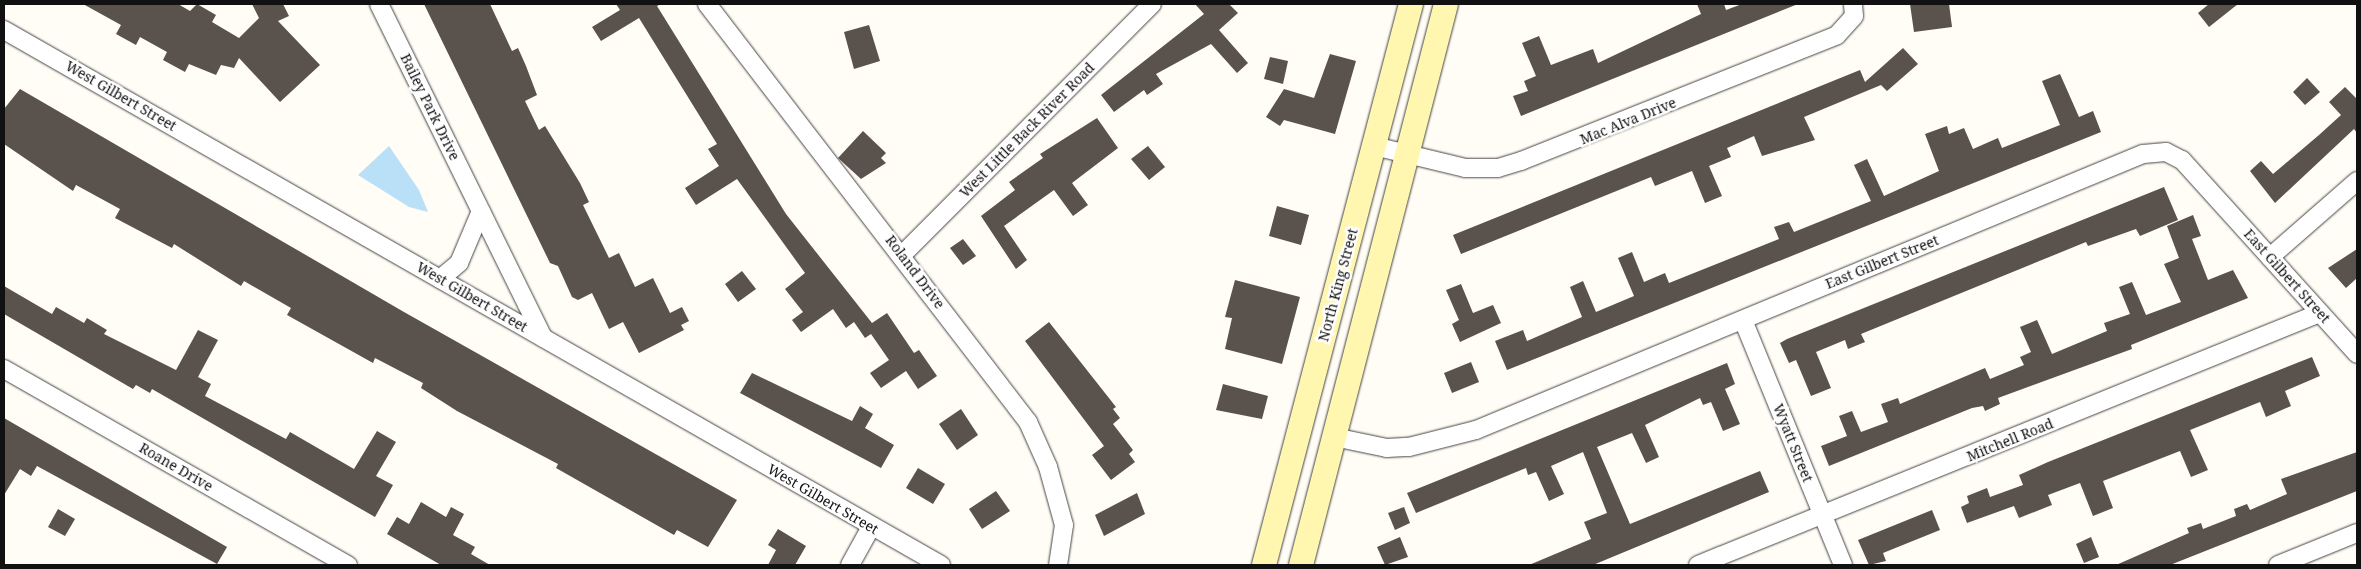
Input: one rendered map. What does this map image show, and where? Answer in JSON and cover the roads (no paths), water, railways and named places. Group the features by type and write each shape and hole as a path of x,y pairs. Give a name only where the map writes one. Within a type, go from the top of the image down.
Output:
{"main road":[{"name":"North King Street","path":"1264,565 1411,4"},
{"path":"1301,565 1446,4"}],"street":[{"name":"Bailey Park Drive","path":"379,4 543,338"},
{"name":"Roland Drive","path":"707,4 1007,393 1040,444 1064,525 1058,565"},
{"name":"West Little Back River Road","path":"902,256 1152,4"},
{"name":"Mac Alva Drive","path":"1374,146 1474,169 1521,161 1837,35 1854,16 1853,4"},
{"name":"West Gilbert Street","path":"4,30 871,527 941,565"},
{"name":"East Gilbert Street","path":"1334,437 1387,448 1408,447 1476,430 2143,154 2166,152 2182,160 2357,354"},
{"path":"2270,258 2357,181"},
{"path":"440,279 459,263 481,211"},
{"name":"Mitchell Road","path":"1698,565 2320,314"},
{"name":"Wyatt Street","path":"1743,320 1842,565"},
{"name":"Roane Drive","path":"4,369 348,565"},
{"path":"850,565 871,527"},
{"path":"2278,565 2357,533"}],"water":[{"path":"389,146 419,190 428,212 409,207 358,175"}]}
